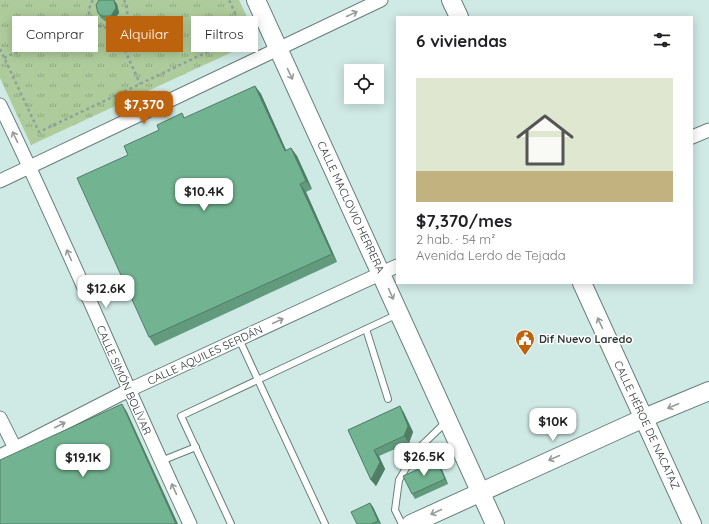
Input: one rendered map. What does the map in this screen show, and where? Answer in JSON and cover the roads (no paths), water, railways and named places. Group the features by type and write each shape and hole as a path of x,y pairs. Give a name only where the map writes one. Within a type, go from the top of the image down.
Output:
{"street":[{"name":"CALLE MACLOVIO HERRERA","path":"256,0 278,48 389,269 400,313 495,524"},
{"path":"0,181 29,165 381,0"},
{"path":"451,0 459,16"},
{"name":"CALLE SIMÓN BOLÍVAR","path":"0,105 29,165 190,524"},
{"path":"693,137 709,130"},
{"name":"CALLE AQUILES SERDÁN","path":"0,456 129,390 389,269"},
{"name":"CALLE HÉROE DE NACATAZ","path":"582,284 692,524"},
{"path":"411,524 644,418 709,391"},
{"path":"0,418 15,448"}],"lane":[{"path":"231,524 181,416 400,313"},
{"path":"366,329 388,399"},
{"path":"240,339 325,524"},
{"path":"402,524 395,510 399,480 416,451 447,420"},
{"path":"161,462 196,447"}],"place":[{"name":"Dif Nuevo Laredo","path":"525,356"}]}
